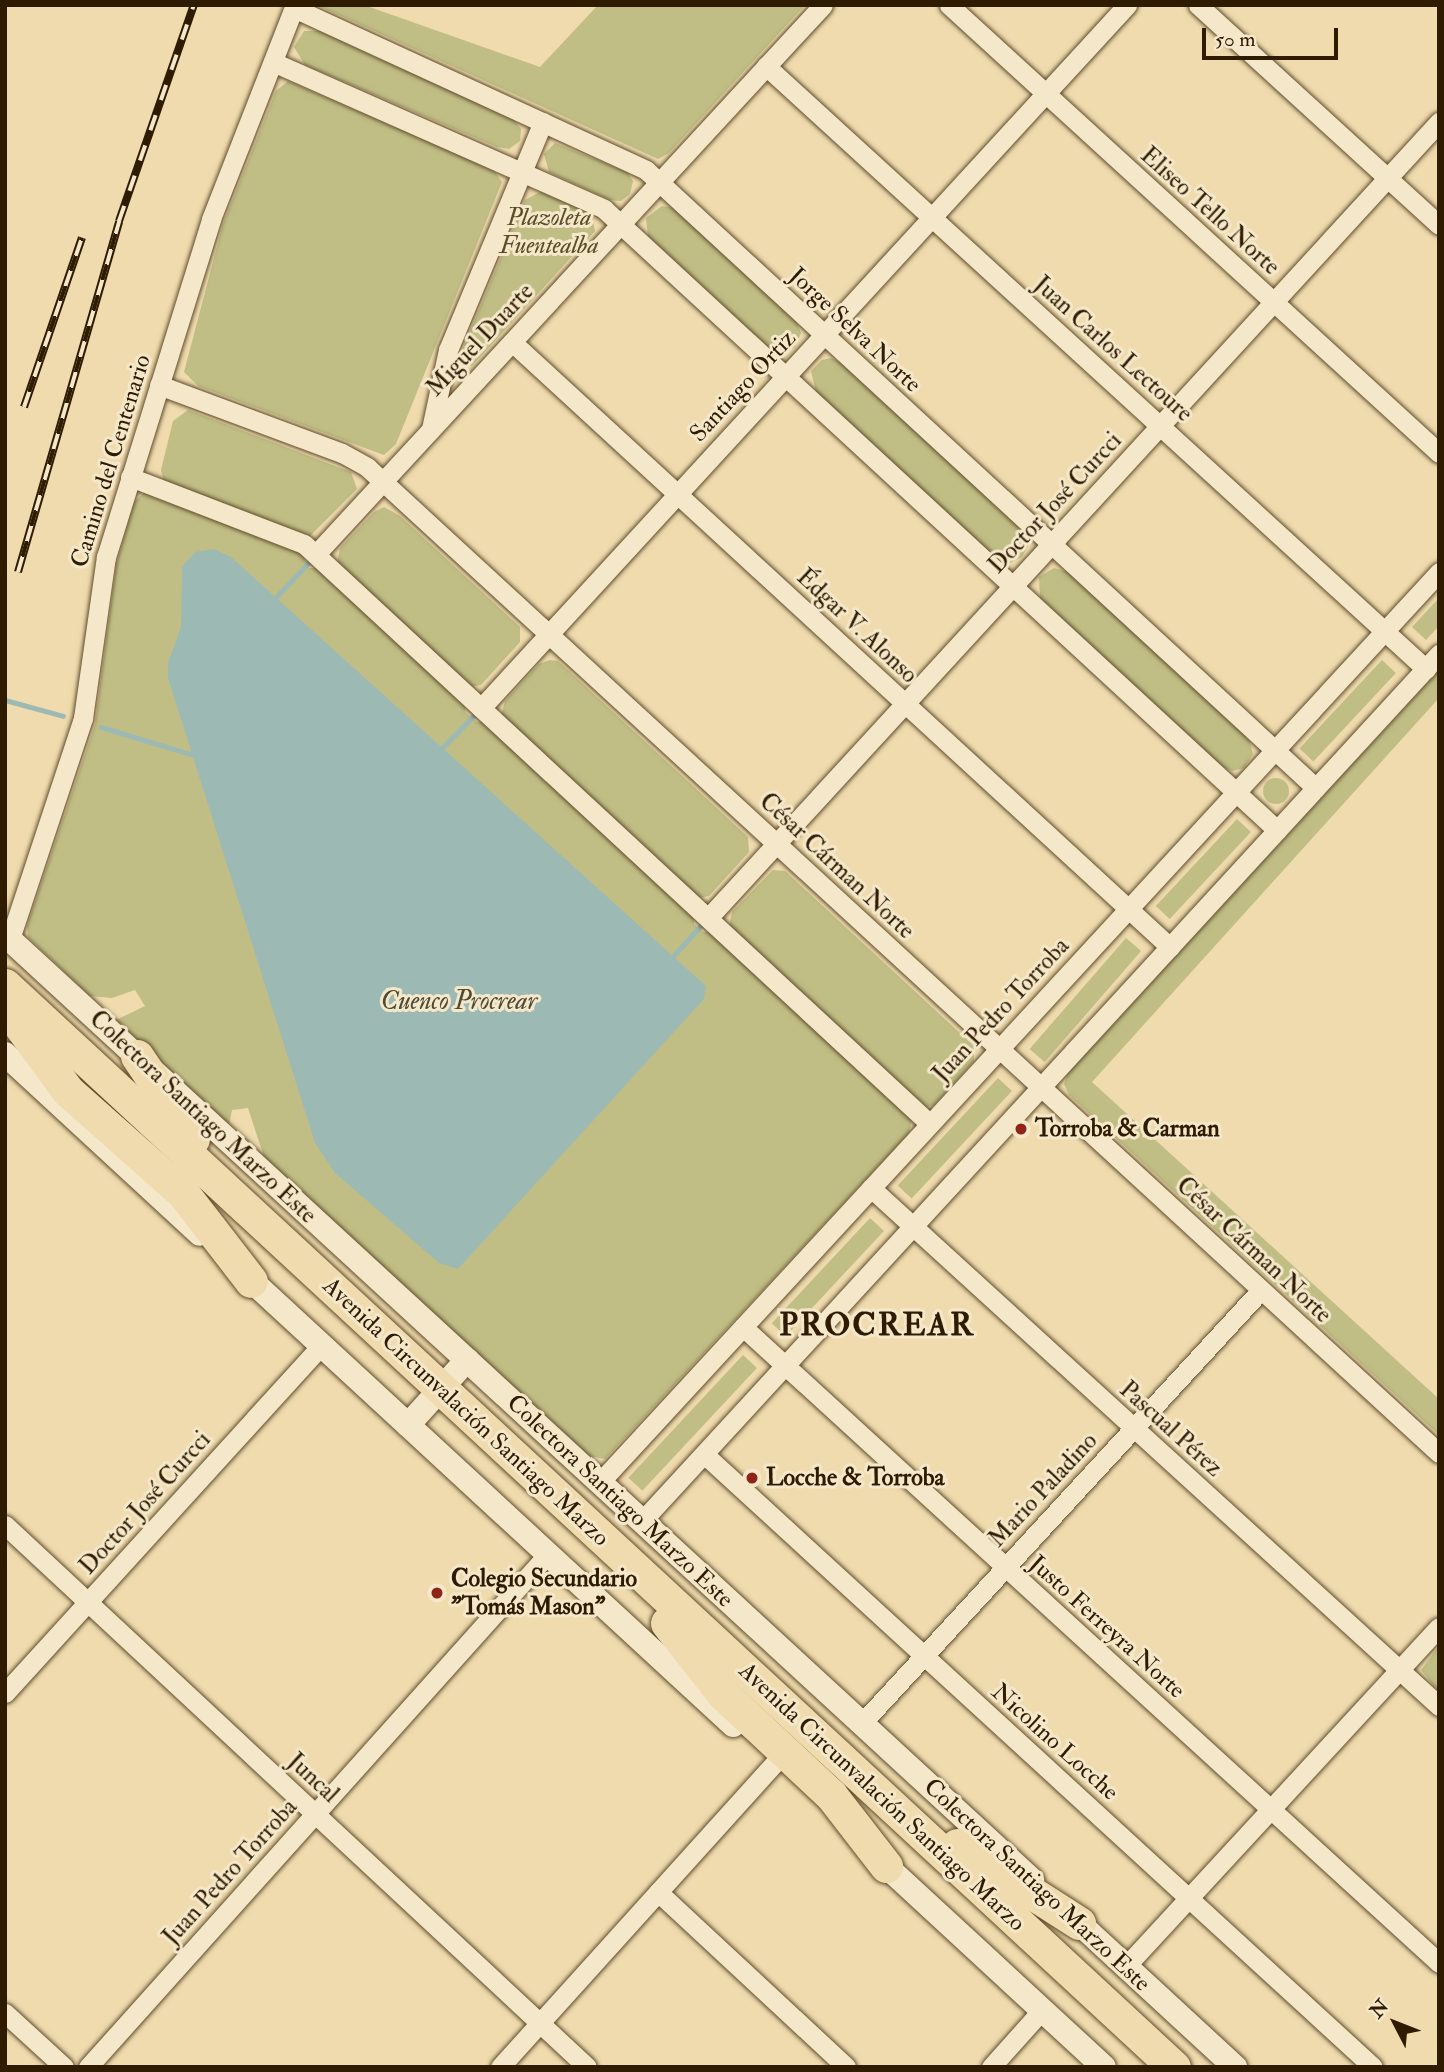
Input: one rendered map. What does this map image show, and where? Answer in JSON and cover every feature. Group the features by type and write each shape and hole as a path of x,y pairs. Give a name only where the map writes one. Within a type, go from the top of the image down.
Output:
{"highway":[{"path":"6,1001 68,1091 183,1193 251,1281"},
{"name":"Avenida Circunvalación Santiago Marzo","path":"6,1001 375,1327 426,1405 728,1654 1174,2067"},
{"name":"Avenida Circunvalación Santiago Marzo","path":"6,1001 426,1405 667,1623 1145,2067"},
{"path":"137,1056 184,1130 303,1243 375,1327"},
{"path":"667,1623 723,1694 831,1795 886,1866"},
{"path":"728,1654 835,1733 959,1846 1079,1923"}],"street":[{"name":"Miguel Duarte","path":"316,554 823,5"},
{"name":"Eliseo Tello Norte","path":"949,5 1439,453"},
{"name":"Santiago Ortiz","path":"481,708 1127,5"},
{"path":"1198,5 1439,225"},
{"name":"Camino del Centenario","path":"7,937 83,718 100,579 159,385 211,219 294,7"},
{"name":"Jorge Selva Norte","path":"294,7 635,163 1316,788"},
{"path":"273,62 598,205 1277,830"},
{"name":"Juan Carlos Lectoure","path":"766,66 1384,631 1432,662"},
{"path":"431,430 448,350 543,122"},
{"name":"Doctor José Curcci","path":"708,918 1439,122"},
{"name":"Édgar V. Alonso","path":"512,342 1170,947"},
{"name":"César Cárman Norte","path":"159,385 348,455 383,482 1439,1453"},
{"path":"131,477 295,539 316,554 930,1124"},
{"name":"Juan Pedro Torroba","path":"600,1482 1439,572"},
{"path":"642,1521 1432,662"},
{"name":"Colectora Santiago Marzo Este","path":"7,937 1235,2067"},
{"path":"5,1054 321,1346 426,1405 548,1554 1104,2067"},
{"name":"Pascual Pérez","path":"871,1188 1439,1706"},
{"name":"Mario Paladino","path":"862,1723 1261,1290"},
{"name":"Justo Ferreyra Norte","path":"743,1327 1439,1963"},
{"name":"Doctor José Curcci","path":"5,1693 321,1346"},
{"path":"426,1405 467,1360"},
{"name":"Nicolino Locche","path":"704,1454 1373,2067"},
{"name":"Juncal","path":"5,1525 587,2067"},
{"name":"Juan Pedro Torroba","path":"88,2067 548,1554"},
{"path":"1126,1966 1439,1627"},
{"path":"500,2067 775,1763"},
{"path":"658,1892 846,2067"},
{"path":"991,2067 1042,2010"},
{"path":"5,2013 64,2067"}],"green space":[{"path":"317,5 364,5 540,67 598,5 805,5 669,153 658,159"},
{"path":"304,31 320,31 513,119 521,129 520,141 509,149 497,147 305,65 294,47"},
{"path":"288,81 493,169 502,182 396,444 384,455 198,386 184,372 223,224 276,91"},
{"path":"555,143 627,172 633,181 630,194 621,201 610,200 549,172 544,154"},
{"name":"Plazoleta Fuentealba","path":"542,191 591,213 595,231 472,366 462,365 459,358 525,200"},
{"path":"662,206 674,208 796,321 801,333 795,347 783,353 771,350 648,236 646,218"},
{"path":"831,358 842,363 1021,529 1028,546 1022,557 1010,563 995,558 816,392 811,371 822,360"},
{"path":"188,410 351,472 357,489 310,536 164,482 161,470 173,421"},
{"path":"146,491 299,547 309,568 322,568 466,702 465,712 477,722 487,721 694,913 694,924 703,932 714,932 912,1119 909,1133 605,1459 589,1456 264,1157 248,1108 232,1110 229,1125 116,1020 145,1006 135,990 112,998 90,996 28,937 27,926 95,725 116,566 134,502"},
{"path":"384,507 400,516 520,627 520,642 481,685 469,687 337,564 340,548 374,512"},
{"path":"1054,568 1068,572 1249,739 1253,754 1244,768 1232,771 1220,766 1040,598 1039,577"},
{"path":"1439,598 1439,626 1426,640 1412,627"},
{"path":"550,660 558,661 748,837 749,852 709,896 697,898 501,716 505,701 539,664"},
{"path":"1382,660 1396,673 1313,761 1299,748"},
{"path":"1439,670 1439,698 1092,1082 1439,1399 1439,1435 1069,1095 1064,1084 1068,1073"},
{"path":"1276,778 1285,782 1289,791 1285,800 1276,804 1267,800 1263,791 1267,782"},
{"path":"1237,819 1251,832 1170,919 1156,906"},
{"path":"773,870 785,871 974,1046 974,1061 934,1105 926,1107 729,927 732,912"},
{"path":"1126,938 1141,951 1045,1062 1030,1049"},
{"path":"998,1078 1012,1091 912,1198 898,1186"},
{"path":"870,1218 884,1231 786,1336 772,1323"},
{"path":"743,1355 757,1368 642,1491 628,1478"},
{"path":"1439,1646 1439,1692 1421,1670"}],"water":[{"name":"Cuenco Procrear","path":"214,549 231,557 706,986 704,999 458,1269 439,1263 335,1173 315,1143 168,678 168,663 181,627 182,567 195,552"}],"waterway":[{"path":"276,597 314,557"},
{"path":"5,700 63,716"},
{"path":"443,747 479,710"},
{"path":"101,727 193,755"},
{"path":"674,955 706,920"}],"railway":[{"path":"18,572 119,221 194,5"},
{"path":"24,407 82,238"}],"place":[{"name":"Torroba & Carman","path":"1021,1129"},
{"name":"Locche & Torroba","path":"752,1478"},
{"name":"Colegio Secundario \"Tomás Mason\"","path":"437,1593"}],"district":[{"name":"PROCREAR","path":"877,1325"}]}
